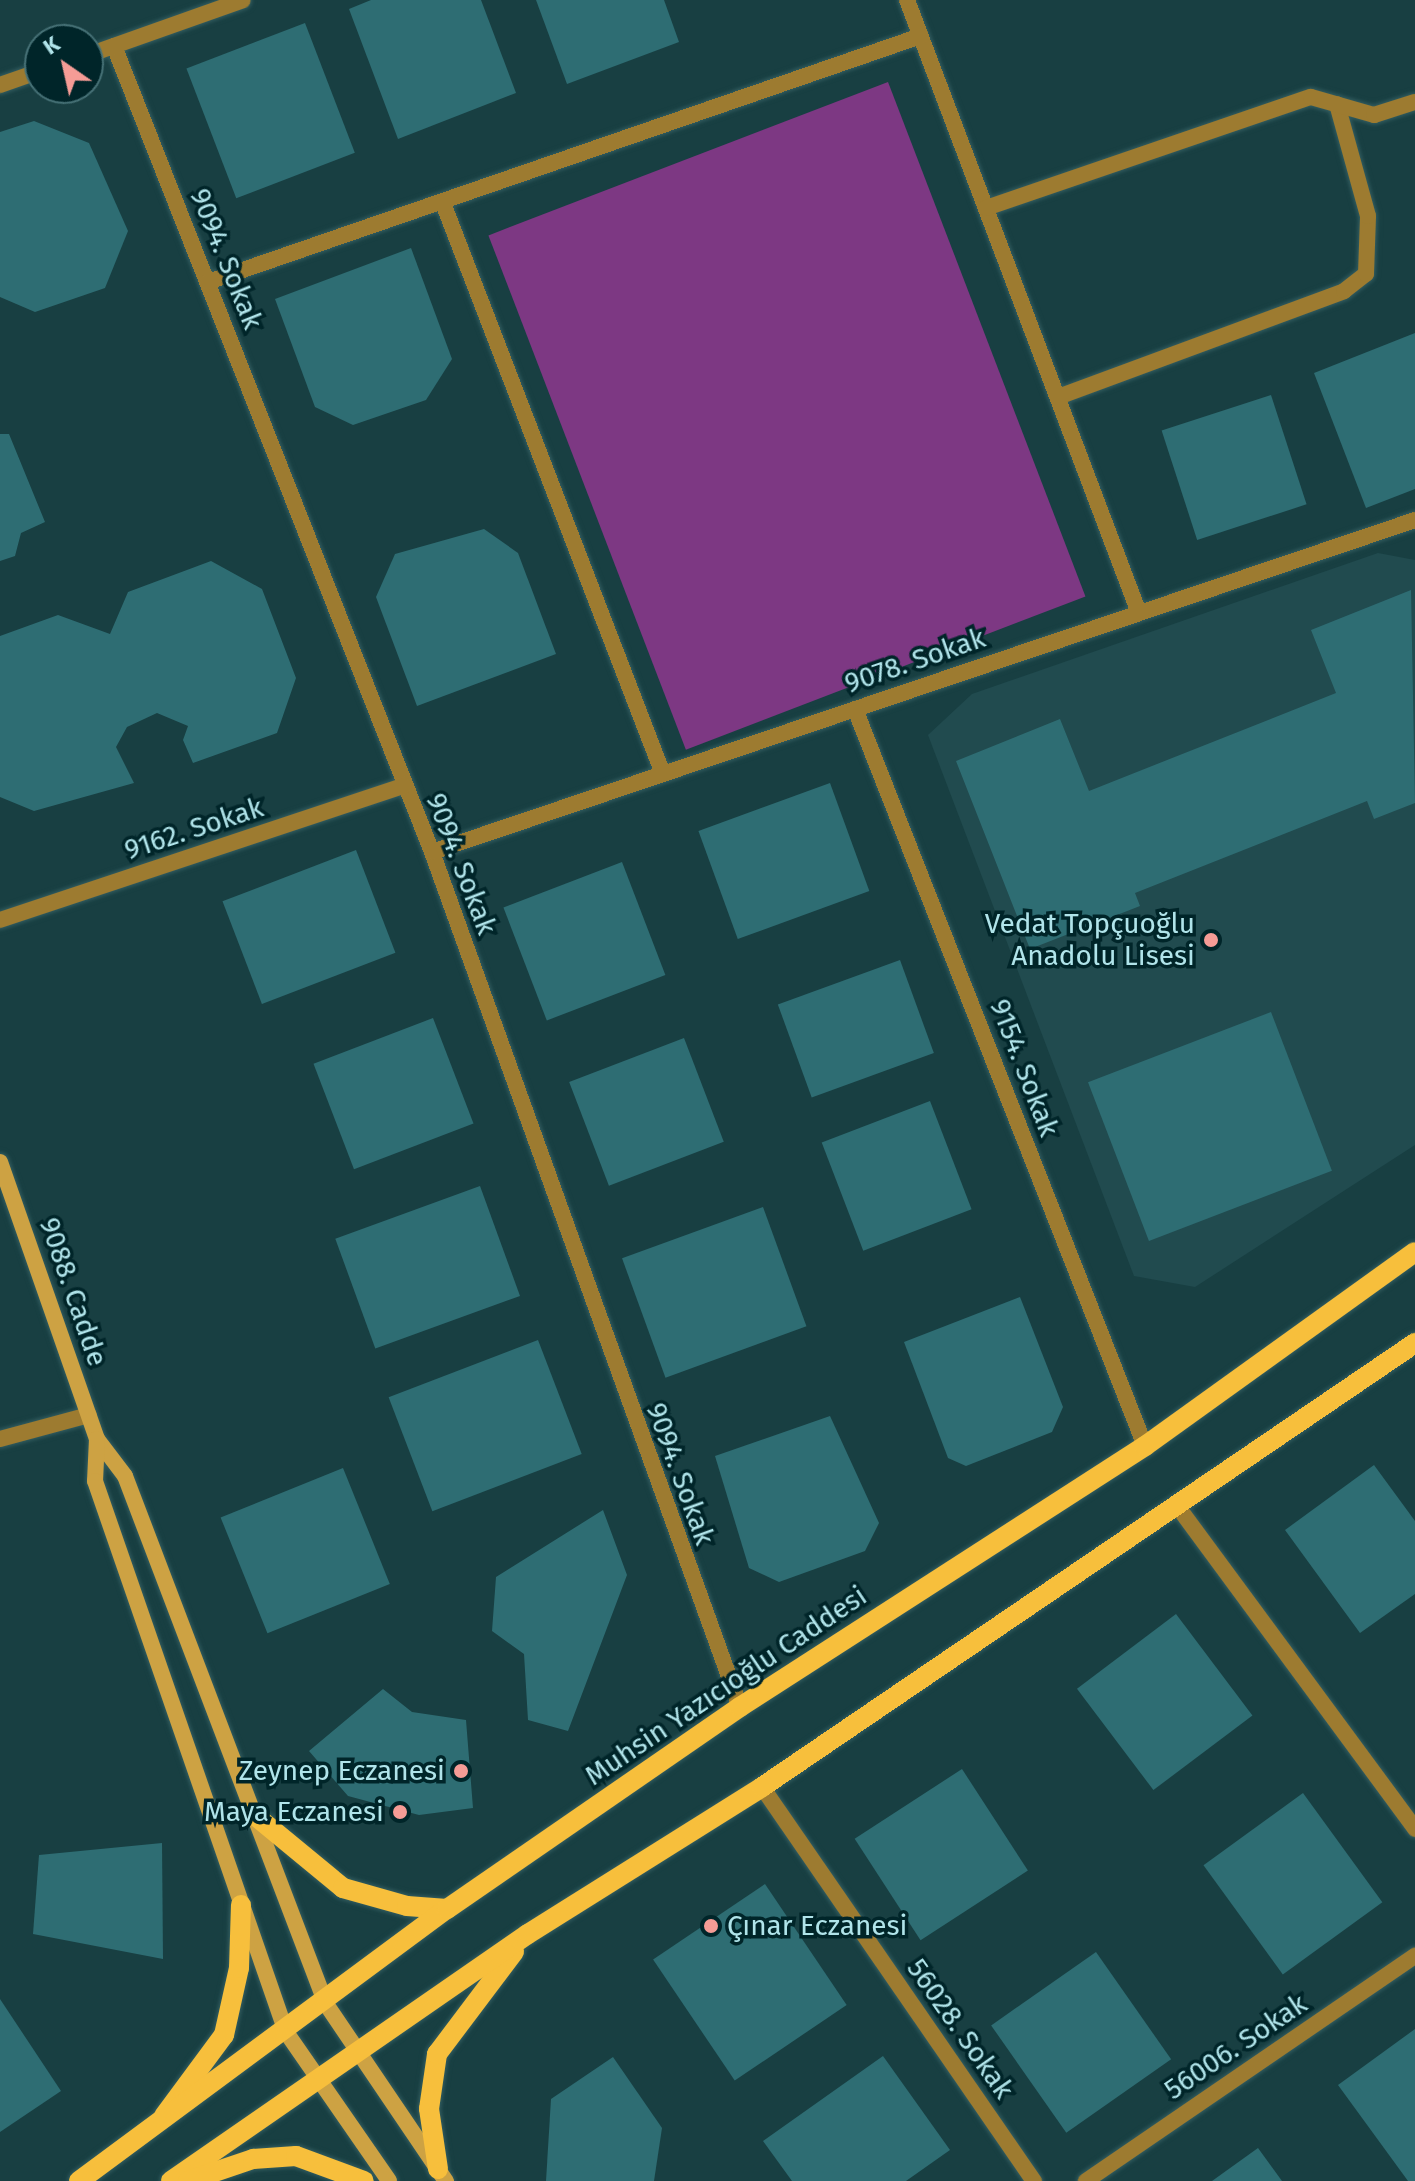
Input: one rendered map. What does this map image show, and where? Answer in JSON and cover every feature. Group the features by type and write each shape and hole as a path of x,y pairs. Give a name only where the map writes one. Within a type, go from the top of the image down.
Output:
{"main road":[{"name":"Muhsin Yazıcıoğlu Caddesi","path":"79,2181 150,2135 447,1909 740,1707 1145,1446 1415,1252"},
{"path":"171,2181 317,2083 357,2051 528,1934 762,1787 1415,1343"},
{"path":"252,1813 343,1888 407,1906 447,1909"},
{"path":"150,2135 224,2035 239,1968 241,1905"},
{"path":"442,2175 429,2109 437,2054 528,1934"},
{"path":"188,2181 253,2159 296,2156 364,2181"}],"street":[{"path":"104,49 243,0"},
{"path":"907,0 1139,613"},
{"path":"208,282 921,36"},
{"name":"9094. Sokak","path":"114,46 403,786 432,852 740,1707"},
{"path":"0,85 24,77"},
{"path":"986,208 1311,97 1374,115 1415,102"},
{"path":"1058,397 1344,291 1366,274 1368,216 1337,104"},
{"path":"443,203 663,774"},
{"name":"9078. Sokak","path":"432,852 1415,520"},
{"name":"9154. Sokak","path":"855,709 1145,1446"},
{"name":"9162. Sokak","path":"0,920 403,786"},
{"name":"9088. Cadde","path":"0,1162 97,1439"},
{"path":"0,1439 89,1415"},
{"path":"97,1439 125,1476 326,2004 442,2175"},
{"path":"97,1439 95,1481 286,2032 317,2083 389,2181"},
{"path":"1178,1507 1415,1829"},
{"name":"56028. Sokak","path":"762,1787 1034,2181"},
{"name":"56006. Sokak","path":"1086,2181 1415,1956"}],"shaded area":[{"path":"888,82 1085,596 686,750 488,235"},
{"name":"Vedat Topçuoğlu Anadolu Lisesi","path":"1378,553 1415,560 1415,1145 1195,1287 1134,1276 928,735 972,694"}],"building":[{"path":"371,0 481,0 516,93 398,139 349,9"},
{"path":"536,0 664,0 679,42 567,84"},
{"path":"305,23 355,153 236,198 186,69"},
{"path":"34,121 89,143 128,231 105,288 35,312 0,297 0,132"},
{"path":"411,248 452,359 426,400 353,425 315,407 275,299"},
{"path":"1415,333 1415,489 1366,508 1314,373"},
{"path":"1271,395 1307,504 1197,540 1162,431"},
{"path":"0,434 9,434 45,522 21,533 15,556 0,561"},
{"path":"484,529 518,553 556,654 417,706 376,597 395,554"},
{"path":"211,561 262,589 296,678 277,733 193,763 183,740 188,726 157,713 127,727 116,747 134,783 34,811 0,797 0,636 58,615 110,634 128,592"},
{"path":"1411,590 1415,803 1374,819 1367,801 1135,893 1140,906 1030,949 956,761 1060,719 1089,791 1336,693 1311,630"},
{"path":"830,783 869,891 738,939 698,831"},
{"path":"356,850 395,953 262,1004 222,901"},
{"path":"622,862 665,975 547,1020 503,908"},
{"path":"900,960 934,1053 812,1097 778,1004"},
{"path":"1271,1012 1332,1171 1149,1241 1088,1082"},
{"path":"433,1018 473,1123 354,1169 314,1064"},
{"path":"684,1038 724,1142 609,1186 569,1082"},
{"path":"930,1101 972,1209 863,1251 822,1143"},
{"path":"480,1186 520,1296 375,1349 335,1239"},
{"path":"763,1207 806,1326 665,1378 622,1258"},
{"path":"1020,1297 1063,1407 1052,1432 966,1466 948,1458 904,1342"},
{"path":"538,1340 582,1454 432,1511 389,1397"},
{"path":"830,1416 879,1523 865,1551 779,1582 749,1568 715,1456"},
{"path":"1374,1465 1415,1521 1415,1594 1360,1633 1285,1530"},
{"path":"343,1468 390,1584 267,1633 221,1517"},
{"path":"603,1510 627,1575 568,1731 528,1720 524,1654 492,1631 496,1577"},
{"path":"1176,1614 1252,1715 1153,1790 1077,1689"},
{"path":"383,1689 412,1712 466,1720 473,1808 419,1815 348,1796 309,1751"},
{"path":"962,1769 1028,1870 921,1940 855,1839"},
{"path":"1303,1793 1382,1902 1283,1975 1203,1865"},
{"path":"162,1843 163,1959 33,1934 39,1855"},
{"path":"765,1884 847,2005 735,2081 653,1959"},
{"path":"1096,1952 1171,2059 1066,2133 991,2025"},
{"path":"0,1999 61,2091 0,2132"},
{"path":"1415,2029 1415,2181 1408,2181 1338,2085"},
{"path":"883,2056 950,2150 906,2181 792,2181 763,2141"},
{"path":"613,2057 662,2128 654,2181 546,2181 551,2099"},
{"path":"1258,2148 1282,2181 1212,2181"}],"place":[{"name":"Vedat Topçuoğlu Anadolu Lisesi","path":"1211,940"},
{"name":"Zeynep Eczanesi","path":"461,1771"},
{"name":"Maya Eczanesi","path":"400,1812"},
{"name":"Çınar Eczanesi","path":"711,1926"}]}
